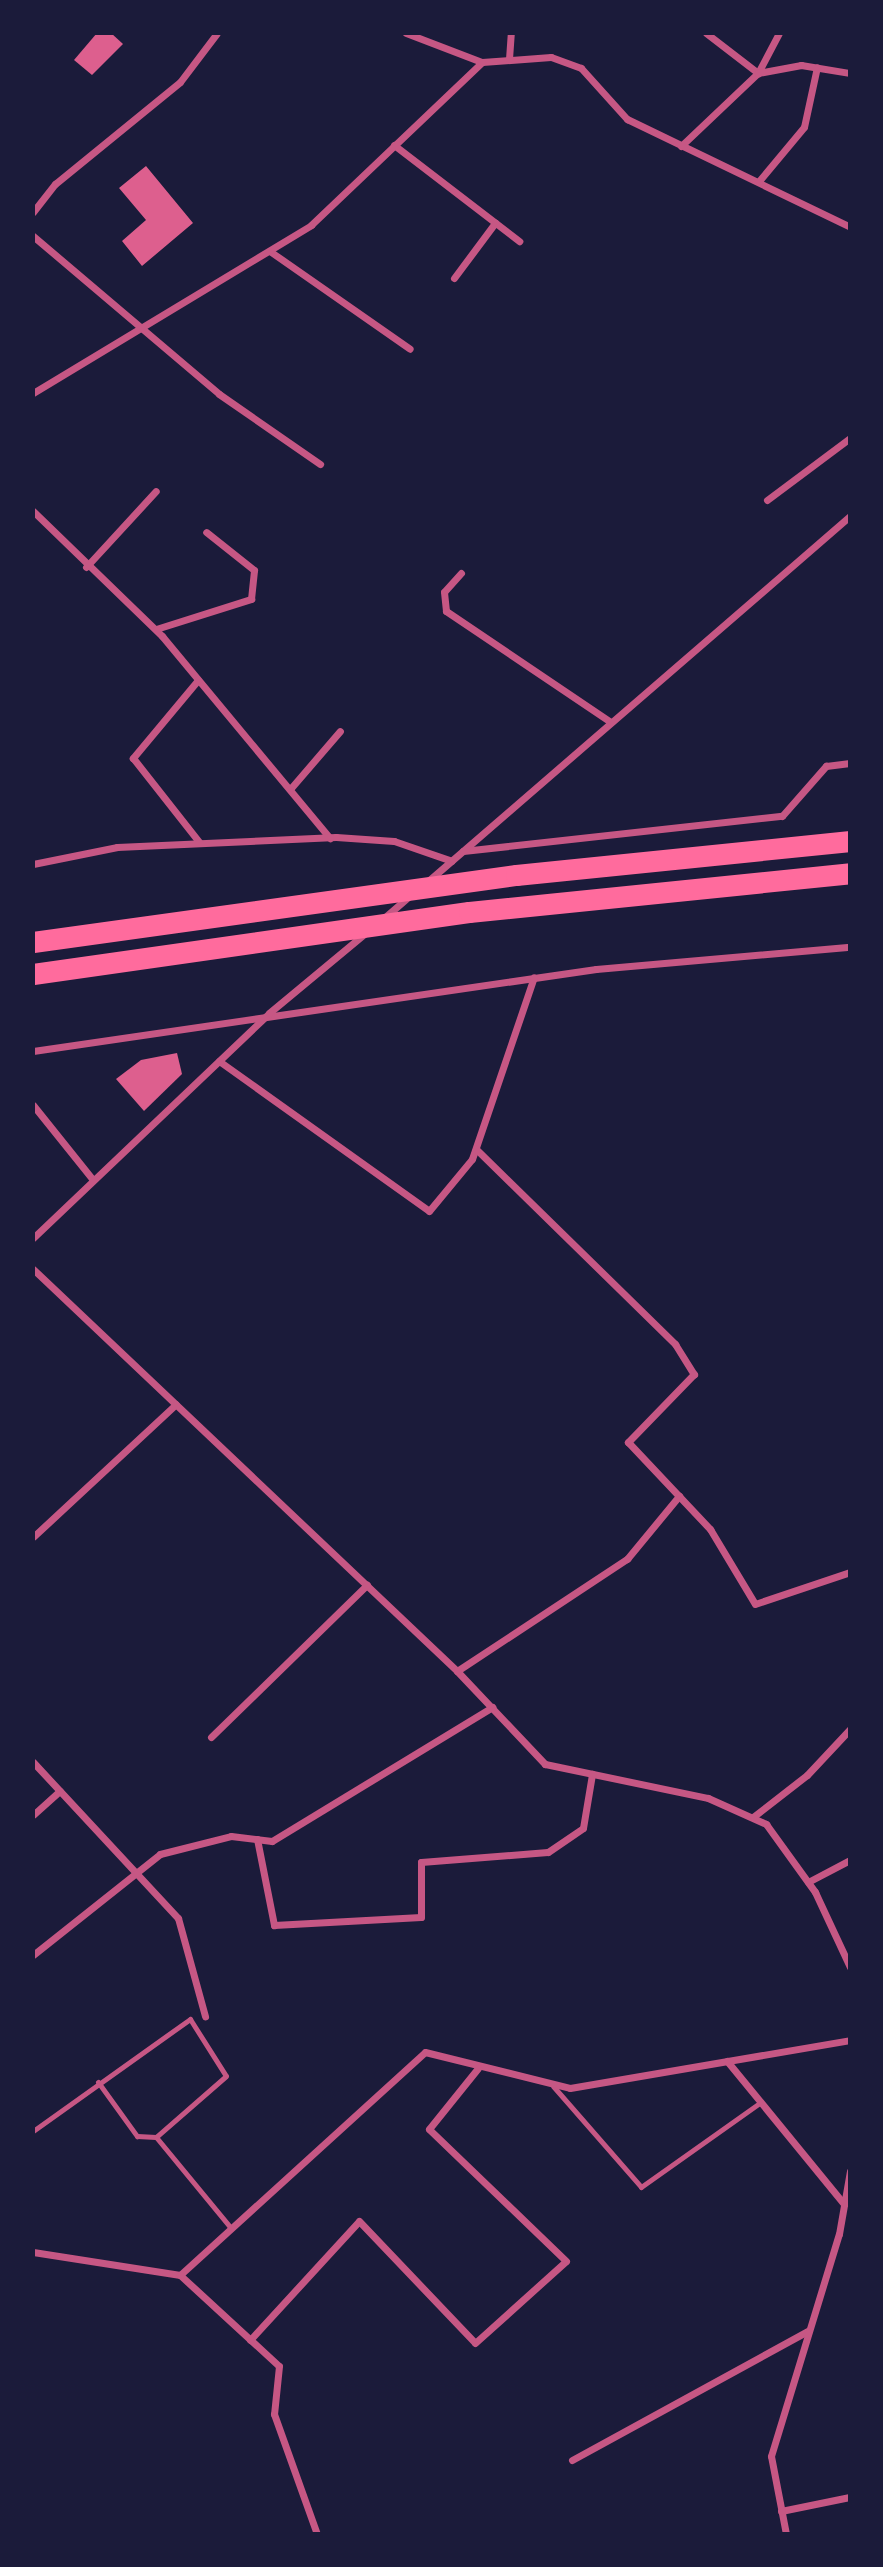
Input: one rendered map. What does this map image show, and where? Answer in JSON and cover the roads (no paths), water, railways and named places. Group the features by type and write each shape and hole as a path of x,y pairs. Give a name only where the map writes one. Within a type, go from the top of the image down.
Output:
{"highway":[{"path":"33,942 371,892 516,874 850,841"},
{"path":"33,974 469,912 850,873"}],"street":[{"path":"33,212 55,184 180,82 217,33"},
{"path":"509,59 511,33"},
{"path":"706,33 758,73 817,67 850,73"},
{"path":"681,146 758,73 779,33"},
{"path":"412,34 482,62 551,57 581,68 627,119 760,181 850,227"},
{"path":"33,393 142,323 271,252 311,225 482,62"},
{"path":"760,181 804,127 817,67"},
{"path":"394,145 519,241"},
{"path":"454,278 495,223"},
{"path":"33,236 142,323 219,394 320,464"},
{"path":"271,252 410,349"},
{"path":"767,500 850,438"},
{"path":"86,567 156,491"},
{"path":"33,511 86,567 156,629 330,838"},
{"path":"33,1238 269,1013 452,861 609,721 850,516"},
{"path":"156,629 251,599 254,570 206,532"},
{"path":"461,573 444,592 446,611 609,721"},
{"path":"198,681 134,758 200,843"},
{"path":"291,788 340,731"},
{"path":"462,851 782,816 826,766 850,763"},
{"path":"33,864 117,847 330,838 394,841 452,861"},
{"path":"33,1051 269,1013 534,977 850,947"},
{"path":"219,1061 429,1211 476,1149 534,977"},
{"path":"33,1105 93,1180"},
{"path":"476,1149 675,1344 694,1374 628,1442 710,1529 755,1604 850,1572"},
{"path":"33,1269 457,1671 545,1764 708,1798 766,1824 808,1882 850,1967"},
{"path":"33,1537 176,1404"},
{"path":"457,1671 627,1559 679,1496"},
{"path":"211,1737 367,1585"},
{"path":"33,1955 160,1854 232,1836 272,1841 492,1707"},
{"path":"753,1817 807,1775 850,1729"},
{"path":"33,1762 178,1918 205,2016"},
{"path":"257,1839 274,1925 421,1917 421,1862 548,1852 583,1828 592,1774"},
{"path":"33,1815 60,1791"},
{"path":"808,1882 850,1860"},
{"path":"180,2275 425,2052 552,2086 850,2040"},
{"path":"727,2061 844,2204"},
{"path":"250,2340 359,2221 475,2343 566,2261 429,2129 478,2068"},
{"path":"786,2534 771,2456 844,2204 850,2171"},
{"path":"33,2252 180,2275 279,2366 274,2413 317,2534"},
{"path":"572,2460 809,2330"},
{"path":"781,2511 850,2497"}],"lane":[{"path":"33,2131 98,2082 190,2019 226,2076 156,2137 137,2136 98,2082"},
{"path":"552,2086 641,2187 761,2102"},
{"path":"156,2137 231,2228"}]}
